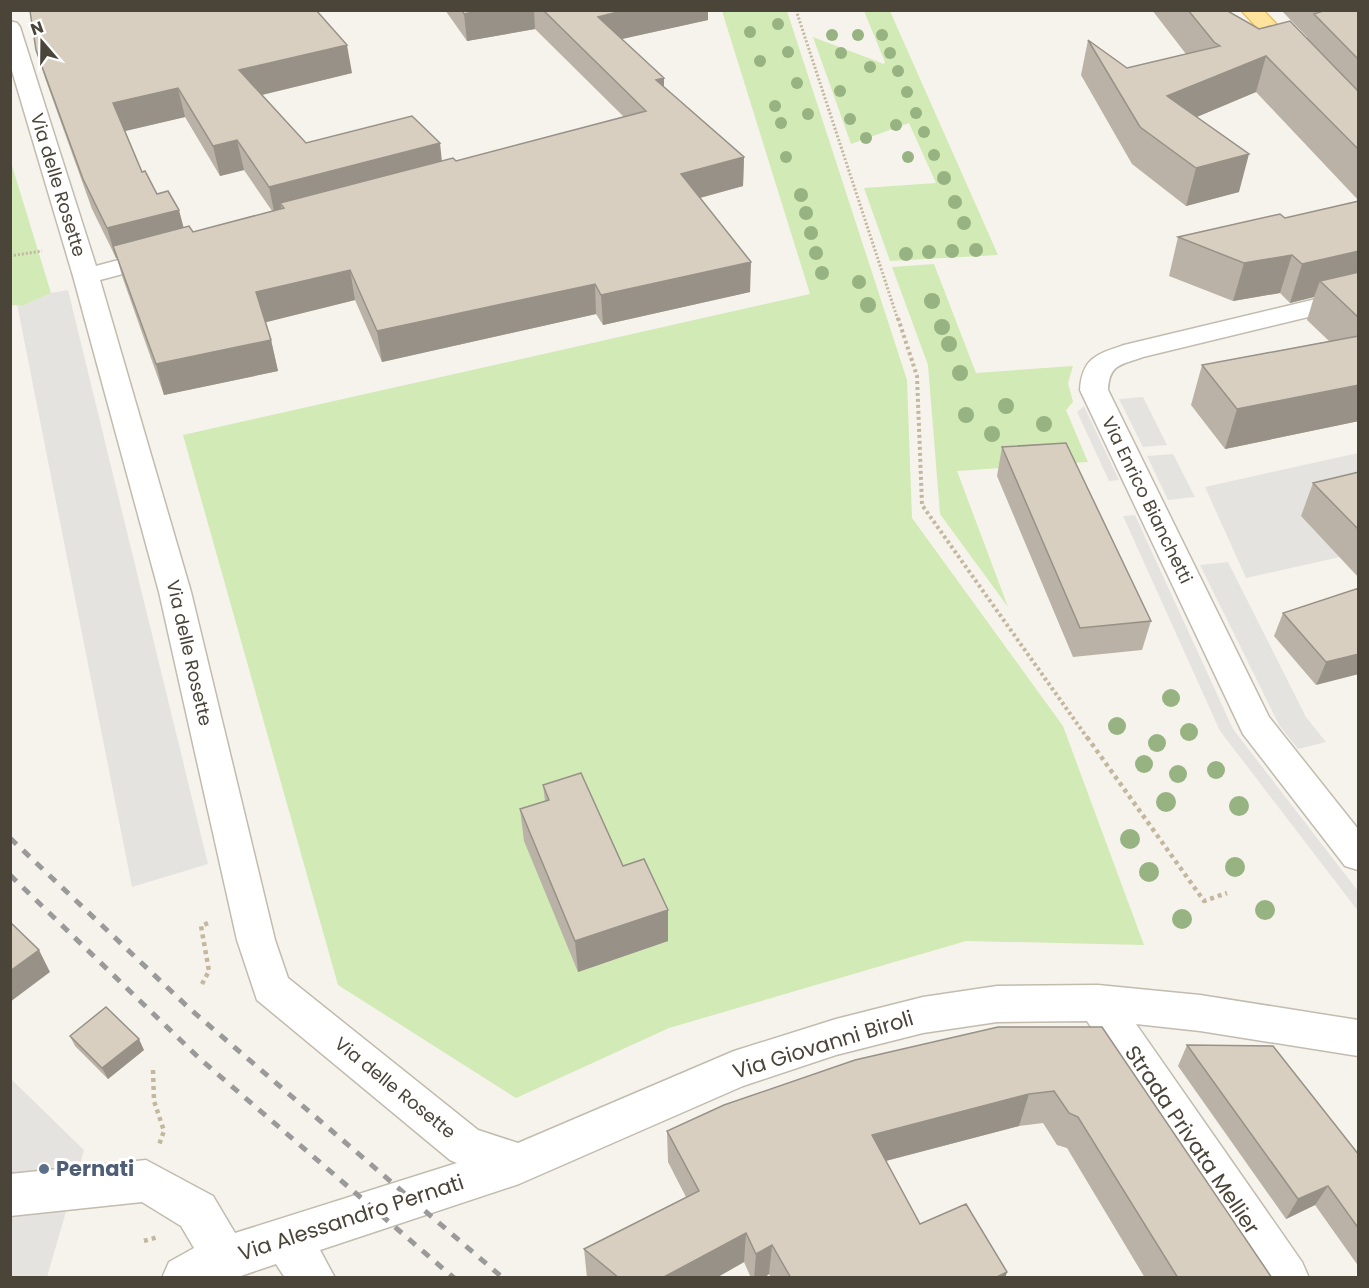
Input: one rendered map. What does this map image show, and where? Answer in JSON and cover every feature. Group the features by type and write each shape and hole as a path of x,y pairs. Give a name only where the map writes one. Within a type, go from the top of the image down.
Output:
{"main road":[{"path":"1251,10 1359,124"}],"street":[{"name":"Via delle Rosette","path":"16,32 175,592 256,940 271,988 465,1146 519,1164"},
{"path":"86,276 184,250"},
{"name":"Via Enrico Bianchetti","path":"1359,297 1196,334 1107,360 1095,373 1094,390 1255,725 1359,855"},
{"name":"Via Giovanni Biroli","path":"519,1164 734,1070 836,1036 923,1015 997,1004 1098,1003 1200,1013 1359,1038"},
{"name":"Strada Privata Mellier","path":"1098,1003 1286,1278"},
{"name":"Via Alessandro Pernati","path":"185,1278 213,1262 519,1164"},
{"path":"10,1195 146,1181 198,1211 226,1259"},
{"path":"286,1239 312,1278"}],"path":[{"path":"796,10 917,376 922,505 1204,901 1227,893"},
{"path":"10,256 43,251"},
{"path":"202,984 209,971 201,926 218,920"},
{"path":"153,1070 154,1101 164,1131"}],"green space":[{"path":"722,11 787,11 907,380 912,518 1063,726 1144,945 966,941 669,1028 516,1098 338,985 183,435 810,294"},
{"path":"864,11 890,11 998,255 890,261 864,188 936,183 909,123 851,144 813,37 884,64"},
{"path":"10,159 51,293 23,306 11,305"},
{"path":"934,264 976,373 1073,366 1068,383 1073,402 1066,410 1088,462 957,471 1008,607 940,514 928,365 892,267"}],"shaded area":[{"path":"68,290 208,864 132,887 17,304 23,306 51,293"},
{"path":"1143,397 1167,445 1143,447 1119,399"},
{"path":"1084,406 1119,480 1109,481 1077,412"},
{"path":"1358,453 1358,502 1340,557 1246,578 1205,487"},
{"path":"1173,454 1195,497 1168,500 1147,456"},
{"path":"1135,515 1233,729 1358,891 1358,911 1220,731 1123,516"},
{"path":"1228,562 1306,717 1326,742 1298,749 1279,725 1200,565"},
{"name":"Pernati","path":"10,1078 84,1150 47,1277 11,1277"}],"building":[{"path":"316,10 347,45 239,70 306,143 412,116 440,143 269,187 237,140 213,146 178,88 113,103 142,172 145,171 157,194 168,191 179,210 107,228 83,179 36,50 30,11"},
{"path":"462,10 482,10 464,14"},
{"path":"543,10 626,10 598,17 664,78 656,80 744,157 681,174 751,262 601,295 595,284 377,331 350,270 256,292 271,340 156,364 113,246 189,226 193,232 284,208 280,203 453,158 456,161 646,111"},
{"path":"1188,10 1226,10 1259,29 1290,21 1359,92 1359,150 1266,56 1167,96 1249,154 1196,168 1140,127 1088,40 1127,68 1220,46 1214,42"},
{"path":"1326,10 1359,10 1359,60 1314,14"},
{"path":"1359,201 1359,251 1302,264 1292,255 1244,263 1178,237 1280,214 1285,218"},
{"path":"1359,272 1359,318 1320,281"},
{"path":"1359,336 1359,385 1237,409 1202,365"},
{"path":"1066,443 1151,621 1080,628 1002,447"},
{"path":"1359,472 1359,530 1313,483"},
{"path":"1359,588 1359,654 1326,662 1283,613"},
{"path":"581,773 623,866 644,859 668,910 575,941 520,809 549,800 543,785"},
{"path":"10,922 39,950 10,971"},
{"path":"106,1007 139,1039 102,1068 70,1036"},
{"path":"998,1027 1102,1027 1272,1278 1178,1278 1078,1117 1069,1113 1054,1091 1029,1094 872,1135 920,1224 966,1204 1007,1272 995,1278 791,1278 772,1245 756,1254 746,1233 662,1278 619,1278 584,1249 699,1191 667,1131 724,1105 855,1060"},
{"path":"1187,1045 1273,1046 1359,1155 1359,1229 1328,1186 1298,1199"}],"railway":[{"path":"10,838 190,1009 503,1278"},
{"path":"10,875 199,1058 454,1278"}],"place":[{"name":"Pernati","path":"44,1169"}]}
